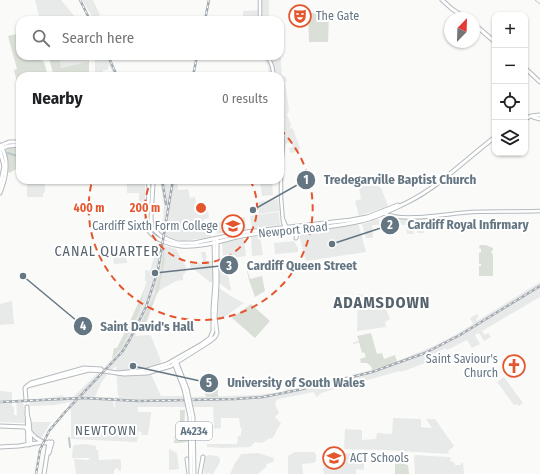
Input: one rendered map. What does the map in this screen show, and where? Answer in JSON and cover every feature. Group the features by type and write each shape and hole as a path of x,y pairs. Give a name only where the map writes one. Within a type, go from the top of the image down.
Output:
{"main road":[{"path":"260,0 260,16"},
{"path":"442,0 457,12"},
{"path":"480,29 492,39"},
{"path":"269,60 273,72"},
{"path":"528,71 540,81"},
{"path":"528,118 540,115"},
{"path":"528,118 532,117 540,119"},
{"name":"Newport Road","path":"287,229 301,229 360,222 385,213 433,186 492,139"},
{"path":"0,148 9,142 16,143"},
{"path":"0,148 6,162 4,180 0,193"},
{"path":"0,148 4,164 0,185"},
{"path":"149,184 147,224 152,231"},
{"path":"151,184 152,231"},
{"path":"281,184 283,219 287,229"},
{"name":"Newport Road","path":"152,231 177,243 215,240 348,221 380,212 410,200"},
{"path":"380,212 391,215 414,217 466,212 540,211"},
{"path":"296,238 297,233 301,229"},
{"path":"175,362 211,336 213,328 215,286 215,240"},
{"path":"26,399 25,389 31,383 76,370 94,369 120,374 147,373 187,356 214,338 217,333 215,318 217,284 215,240"},
{"path":"180,369 182,361 187,356"},
{"name":"A4234","path":"175,362 180,369 193,417 191,474"},
{"name":"A4234","path":"175,362 186,389"},
{"path":"27,407 29,416 30,444"},
{"path":"0,426 25,427 36,438 43,442 0,447"},
{"path":"45,473 50,443"},
{"path":"200,474 203,457"},
{"path":"186,459 191,474"}],"shaded area":[{"path":"35,0 61,0 74,16 39,16"},
{"path":"82,0 93,0 100,15 92,16"},
{"path":"260,0 269,0 269,16 243,16 243,11 260,10"},
{"path":"308,13 329,13 328,42 309,42"},
{"path":"16,34 16,60 43,60 47,72 16,72 16,78 14,70 17,69 8,36"},
{"path":"50,60 89,60 89,61 52,70"},
{"path":"50,60 60,60 61,68 89,61 89,72 53,72"},
{"path":"95,60 111,60 116,72 113,72 109,65 108,70 103,70 103,72 95,72"},
{"path":"265,60 281,60 282,72 269,72"},
{"path":"284,76 286,77 287,82 285,82 289,110 287,115 291,124 290,128 293,129 300,148 299,151 290,153 289,148 293,147 291,142 285,144 285,151"},
{"path":"16,146 16,169 9,173 6,153 6,149 8,147"},
{"path":"366,179 381,188 388,206 359,216 355,201 361,199 359,188 362,187 362,180"},
{"path":"27,184 45,185 43,197 27,197"},
{"path":"127,184 145,184 145,205 139,205 139,193 127,193"},
{"path":"161,184 170,186 170,184 177,184 178,190 188,189 190,198 195,197 195,212 208,210 209,218 203,220 204,223 210,222 211,237 183,241 172,239 162,234 164,205"},
{"path":"260,184 272,184 273,195 262,196"},
{"path":"278,199 280,211 259,214 257,202"},
{"path":"279,212 280,225 252,228 250,216"},
{"path":"245,217 246,229 217,234 215,223"},
{"path":"397,217 412,218 414,234 407,234 406,225 396,224"},
{"path":"437,217 437,224 423,225 424,233 417,233 416,219"},
{"path":"379,219 380,225 372,225 373,238 366,238 362,224"},
{"path":"357,224 359,226 366,252 306,261 300,239 300,232"},
{"path":"260,236 263,255 252,256 251,237"},
{"path":"244,239 246,256 225,259 230,291 219,283 218,260 223,259 222,243"},
{"path":"294,241 298,248 298,252 275,254 274,243"},
{"path":"158,244 176,249 186,267 183,280 176,281 158,291 145,326 139,327 135,336 151,336 161,361 159,364 150,366 151,374 161,396 185,396 187,407 138,407 138,412 151,412 151,415 148,435 142,435 141,432 138,431 137,442 71,439 70,402 55,405 29,406 30,400 63,395 64,398 73,397 99,372 101,372 112,359 114,348 117,348 125,332 128,333 130,330 127,328 147,281 145,281 145,270 150,271","holes":["116,366 118,396 122,397 115,397 115,407 113,397 95,397 101,383 108,373"]},
{"path":"480,245 486,245 493,248 491,252 493,255 493,276 479,276 479,266 481,266 481,264 479,264 479,253 481,252 481,249 479,248"},
{"path":"164,249 164,265 159,291 156,295 145,326 139,327 156,292 155,289 161,270 162,250"},
{"path":"121,250 125,252 127,263 114,264 112,251"},
{"path":"201,252 206,253 206,261 213,261 213,280 211,283 195,270 191,270 190,264 195,264 196,266 198,263 203,264"},
{"path":"245,262 250,279 262,276 265,291 255,297 249,280"},
{"path":"540,282 540,297 482,331 485,335 488,333 491,337 484,341 479,333 475,335 480,344 472,348 467,340 447,350 446,348 427,357 428,362 401,372 400,371 321,393 317,397 313,392 279,399 276,401 275,405 279,413 275,417 281,423 272,439 270,438 262,443 255,442 250,447 207,447 207,444 237,444 238,436 241,436 242,430 239,418 221,418 221,428 214,429 213,407 193,407 191,397 255,395 284,392 286,389 294,387 296,388 312,385 311,380 316,379 317,384 383,367 434,346 455,335 473,324 470,318 477,314 479,317 476,319 477,321"},
{"path":"219,288 244,303 220,320 218,318"},
{"path":"144,291 139,313 120,351 119,350 112,359 114,348 117,348 125,332 128,333 130,330 127,328"},
{"path":"358,294 375,295 376,303 385,303 390,319 385,322 386,327 357,331"},
{"path":"12,301 14,324 0,325 0,304"},
{"path":"251,304 270,321 255,338 232,318"},
{"path":"371,333 377,354 382,353 384,359 395,355 397,362 372,370 371,366 367,363 361,363 360,359 366,357 364,352 362,353 359,342 353,343 359,341 357,336"},
{"path":"504,377 523,403 519,406 517,404 514,405 497,382"},
{"path":"213,383 218,384 218,397 206,397 204,390 201,390 201,388"},
{"path":"0,391 12,392 12,406 14,407 14,415 17,415 16,400 23,400 25,423 0,422"},
{"path":"180,410 185,410 184,437 208,430 189,441 174,443 175,436 178,436 178,430 180,430"},
{"path":"393,418 421,419 421,427 432,428 426,419 435,419 454,446 448,451 449,454 344,449 345,429 362,430 362,440 376,439 377,433 392,434"},
{"path":"33,422 51,422 41,439 34,434 32,430"},
{"path":"86,444 96,446 99,460 119,459 121,461 121,471 117,468 114,470 114,474 76,474 74,459 88,460 90,458 72,458 73,446"},
{"path":"169,449 177,453 179,469 169,470"},
{"path":"295,452 314,452 316,455 316,461 314,463 302,464 303,474 288,474 288,456"},
{"path":"258,453 274,458 273,462 267,464 266,467 258,474 230,474 241,454"},
{"path":"324,453 364,454 364,470 356,469 356,474 324,474"},
{"path":"209,455 220,458 220,462 213,474 210,474 209,472 208,474 204,473 205,457"},
{"path":"415,455 451,458 450,461 454,462 455,465 461,465 461,463 463,463 464,474 415,474"},
{"path":"395,456 404,459 406,465 408,465 409,474 395,474"}],"waterway":[{"path":"535,0 540,4"},
{"path":"8,153 16,156"},
{"path":"69,438 70,447"}],"railway":[{"path":"80,0 88,16"},
{"path":"206,16 209,0"},
{"path":"110,60 115,72"},
{"path":"194,72 196,60"},
{"path":"163,184 166,204"},
{"path":"36,474 40,450 49,431 122,352 146,307 158,270 172,184"},
{"path":"0,402 83,398 139,401 235,399 263,397 298,390 372,372 425,353 460,335 540,286"}],"place":[{"name":"The Gate","path":"300,16"},
{"name":"Tredegarville Baptist Church","path":"253,210"},
{"name":"Cardiff Sixth Form College","path":"233,226"},
{"name":"Cardiff Royal Infirmary","path":"332,244"},
{"name":"Cardiff Queen Street","path":"155,273"},
{"name":"Saint David's Hall","path":"23,276"},
{"name":"University of South Wales","path":"133,366"},
{"name":"Saint Saviour's Church","path":"514,366"},
{"name":"ACT Schools","path":"334,458"}],"district":[{"name":"CANAL QUARTER","path":"107,251"},
{"name":"ADAMSDOWN","path":"382,302"},
{"name":"NEWTOWN","path":"106,430"}]}
